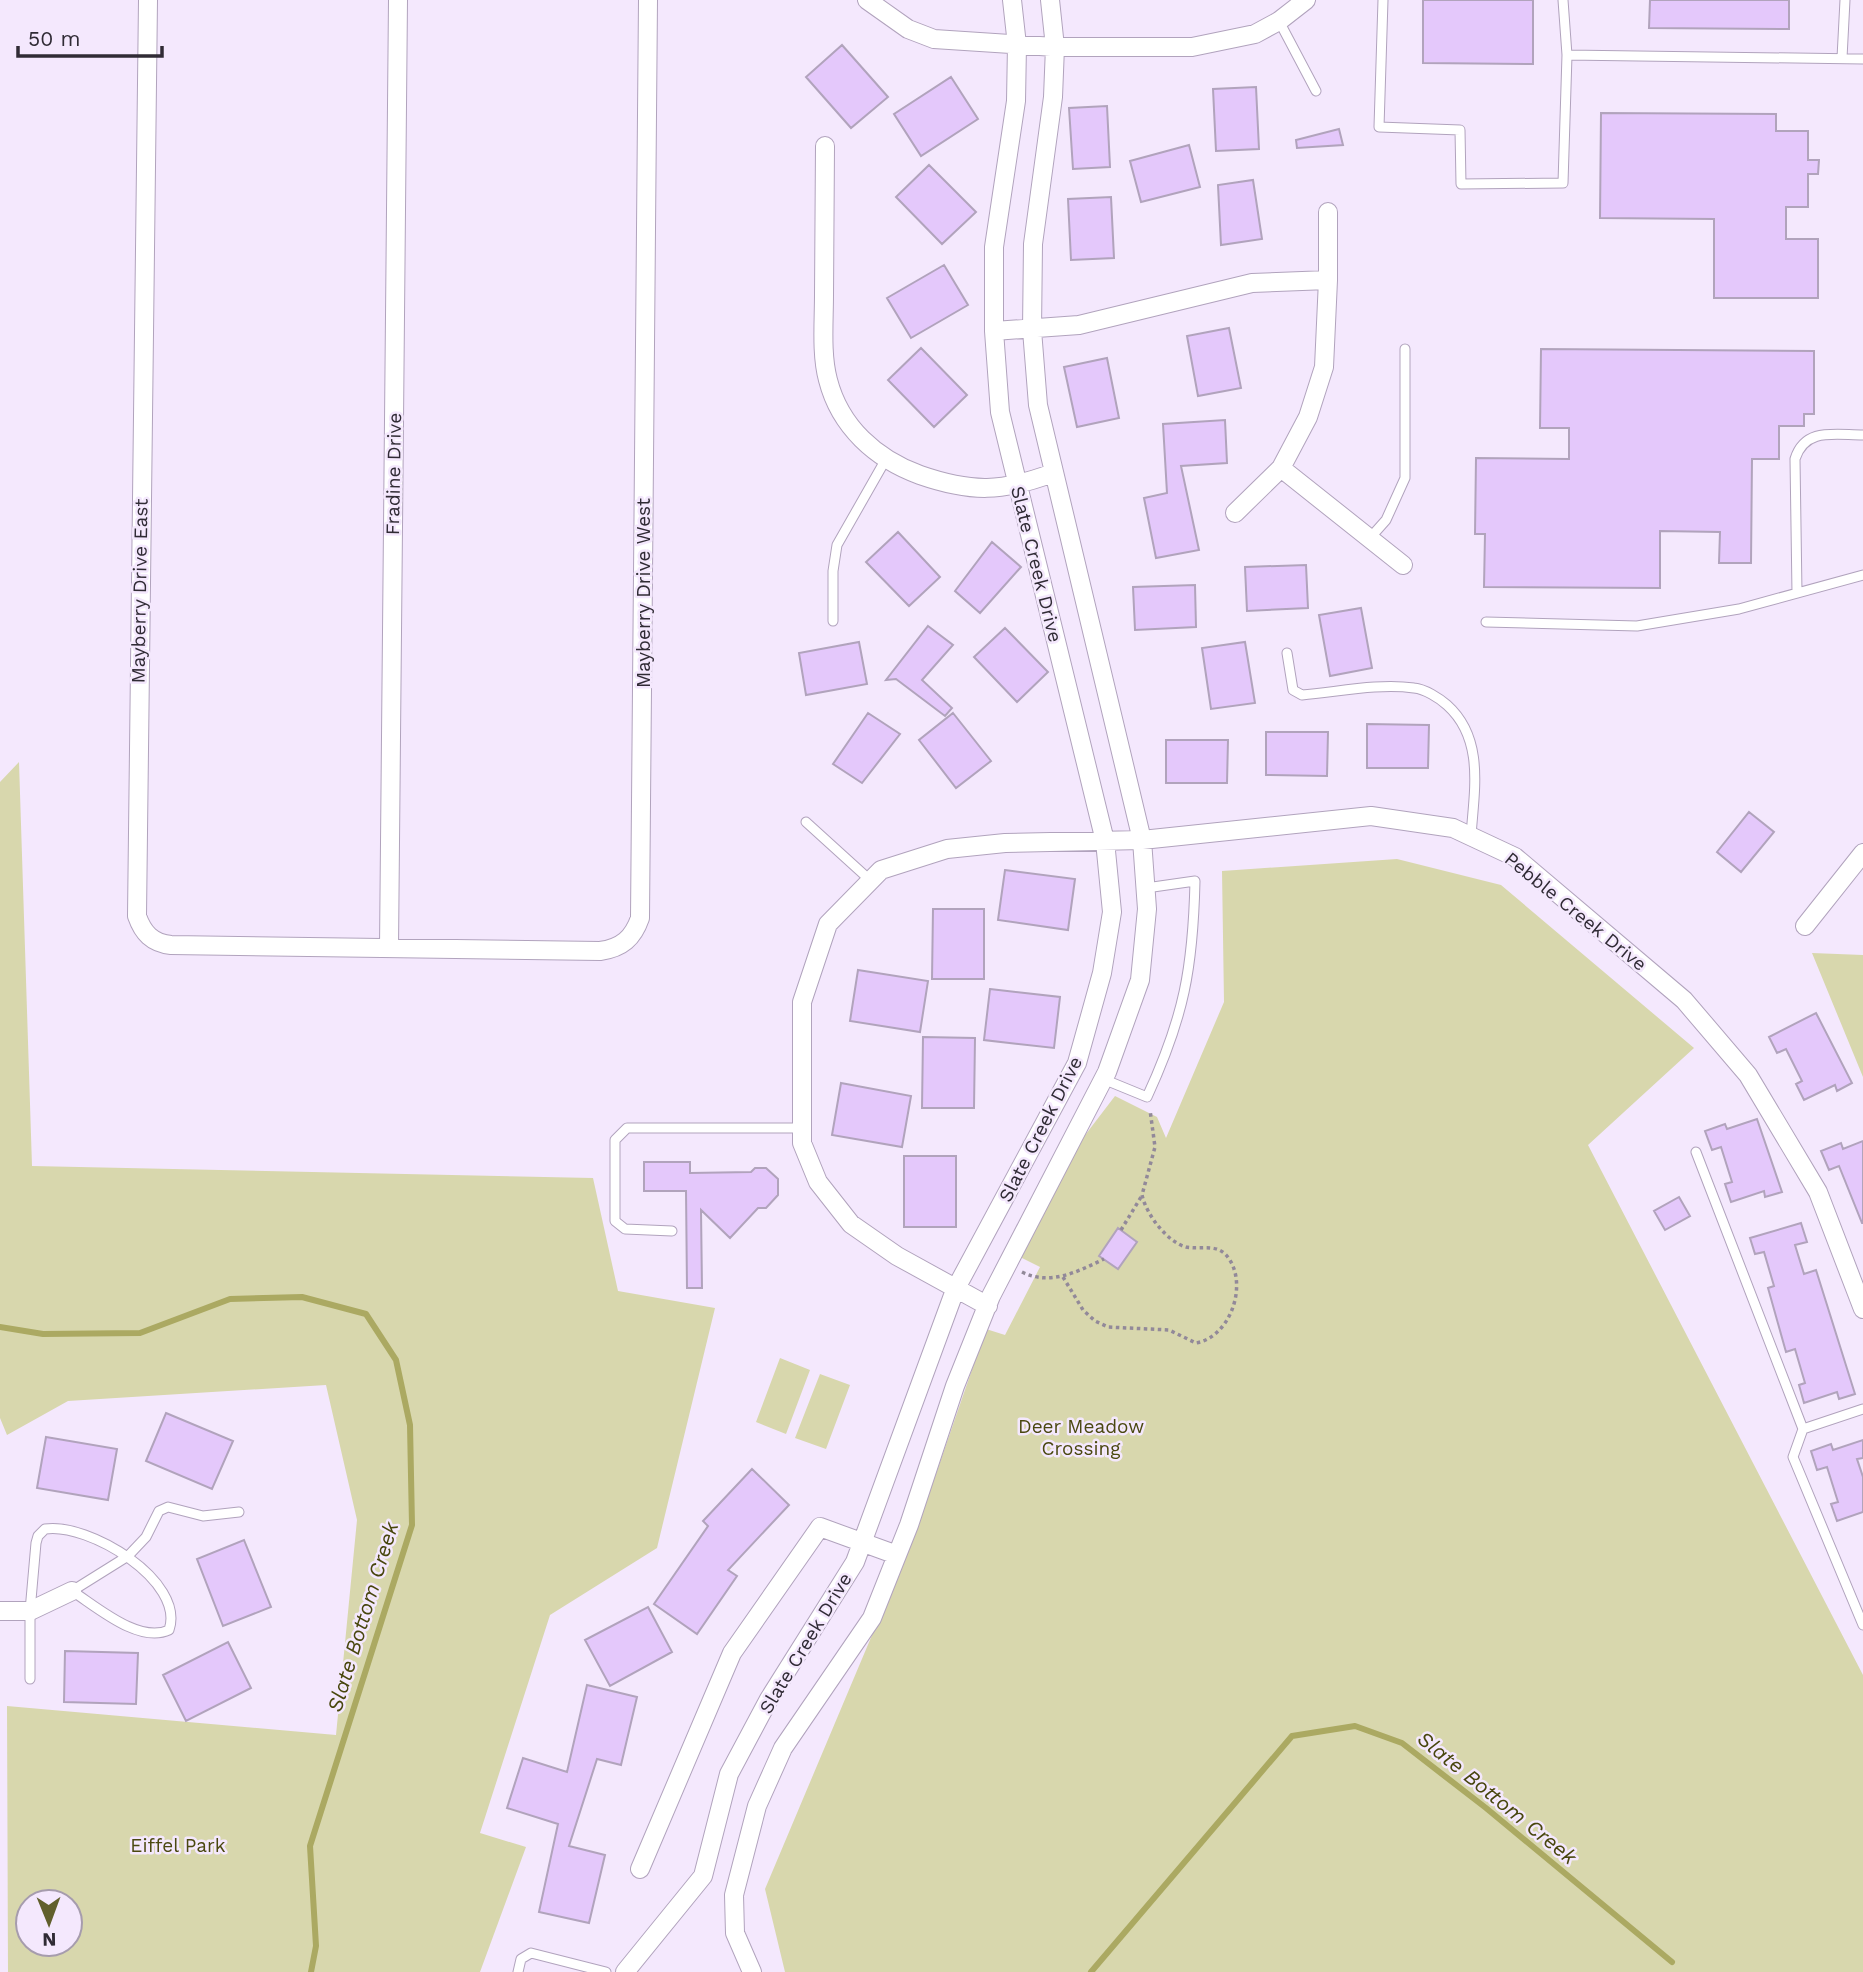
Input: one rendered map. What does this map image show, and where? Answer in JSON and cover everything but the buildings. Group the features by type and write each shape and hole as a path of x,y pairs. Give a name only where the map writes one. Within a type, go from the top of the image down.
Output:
{"street":[{"name":"Mayberry Drive East","path":"148,0 137,916 141,928 150,938 163,944 389,948"},
{"name":"Fradine Drive","path":"389,948 398,0"},
{"name":"Mayberry Drive West","path":"389,948 600,951 614,949 627,942 640,918 648,0"},
{"path":"867,0 908,29 934,39 1055,47 1192,47 1255,34 1279,21 1306,0"},
{"name":"Slate Creek Drive","path":"625,1972 703,1876 729,1774 769,1699 855,1562 955,1290 1077,1063 1102,973 1112,912 1105,841 1000,412 993,331 994,247 1016,100 1017,45 1012,0"},
{"name":"Slate Creek Drive","path":"752,1972 734,1933 734,1895 757,1806 783,1748 872,1618 897,1555 955,1386 988,1306 1103,1079 1140,979 1147,909 1142,839 1038,405 1032,330 1033,244 1053,97 1055,47 1050,0"},
{"path":"825,146 824,317 828,380 843,416 866,446 898,467 941,482 985,491 1017,486 1053,473"},
{"path":"1235,513 1281,468 1308,417 1325,368 1328,212"},
{"path":"993,331 1079,325 1252,283 1328,280"},
{"path":"1281,468 1403,565"},
{"name":"Pebble Creek Drive","path":"988,1306 955,1290 851,1224 818,1182 802,1143 802,1002 828,924 881,870 947,849 1005,843 1142,839 1371,816 1453,828 1515,857 1684,1000 1739,1065 1818,1192 1863,1309"},
{"path":"1805,926 1863,853"},
{"path":"640,1869 732,1653 820,1527 897,1555"},
{"path":"0,1611 30,1611 72,1591"}],"lane":[{"path":"1383,0 1379,127 1460,130 1461,184 1563,183 1567,55 1563,0"},
{"path":"1842,58 1845,0"},
{"path":"1279,21 1316,91"},
{"path":"1567,55 1863,59"},
{"path":"1370,538 1387,520 1405,478 1405,349"},
{"path":"1797,593 1795,459 1799,446 1807,438 1817,435 1863,435"},
{"path":"833,621 833,571 837,545 886,459"},
{"path":"1486,622 1637,626 1739,609 1863,575"},
{"path":"1287,653 1293,690 1301,695 1391,687 1417,688 1441,700 1459,716 1470,736 1474,760 1471,836"},
{"path":"806,822 871,881"},
{"path":"1103,1079 1147,1097 1183,1008 1194,948 1195,881 1146,888"},
{"path":"672,1231 625,1229 615,1221 615,1140 627,1128 802,1128"},
{"path":"1696,1152 1803,1429 1793,1457 1863,1625"},
{"path":"1803,1429 1863,1409"},
{"path":"30,1679 30,1611 36,1543 38,1536 46,1529 73,1529 128,1556 171,1606 173,1619 169,1630 159,1635 144,1633 72,1591 128,1556 146,1536 159,1511 168,1507 203,1517 239,1512"},
{"path":"518,1972 521,1959 531,1953 606,1972"}],"path":[{"path":"1121,1230 1142,1195 1155,1147 1147,1097"},
{"path":"1063,1277 1083,1310 1108,1327 1169,1330 1196,1343 1215,1337 1222,1330 1230,1318 1234,1288 1231,1264 1226,1254 1216,1249 1187,1247 1176,1243 1158,1225 1142,1195"},
{"path":"1007,1265 1034,1278 1063,1277 1104,1259"}],"green space":[{"name":"Eiffel Park","path":"19,762 32,1166 593,1178 618,1291 715,1308 657,1548 550,1615 480,1833 526,1847 480,1972 8,1972 7,1706 336,1735 357,1520 326,1385 68,1401 7,1435 0,1418 0,782"},
{"name":"Deer Meadow Crossing","path":"1397,859 1501,885 1694,1048 1588,1145 1863,1675 1863,1972 785,1972 765,1889 918,1526 986,1329 1005,1335 1040,1267 1020,1257 1076,1147 1115,1096 1157,1117 1166,1138 1224,1002 1222,871"},
{"path":"1812,953 1863,955 1863,1077"},
{"path":"780,1358 810,1370 786,1434 756,1422"},
{"path":"820,1374 850,1385 826,1449 795,1438"}],"waterway":[{"name":"Slate Bottom Creek","path":"0,1327 43,1334 140,1333 230,1299 302,1297 366,1314 396,1360 410,1425 412,1525 310,1846 316,1946 311,1972"},
{"name":"Slate Bottom Creek","path":"1091,1972 1292,1736 1355,1726 1402,1743 1486,1808 1672,1962"}]}
